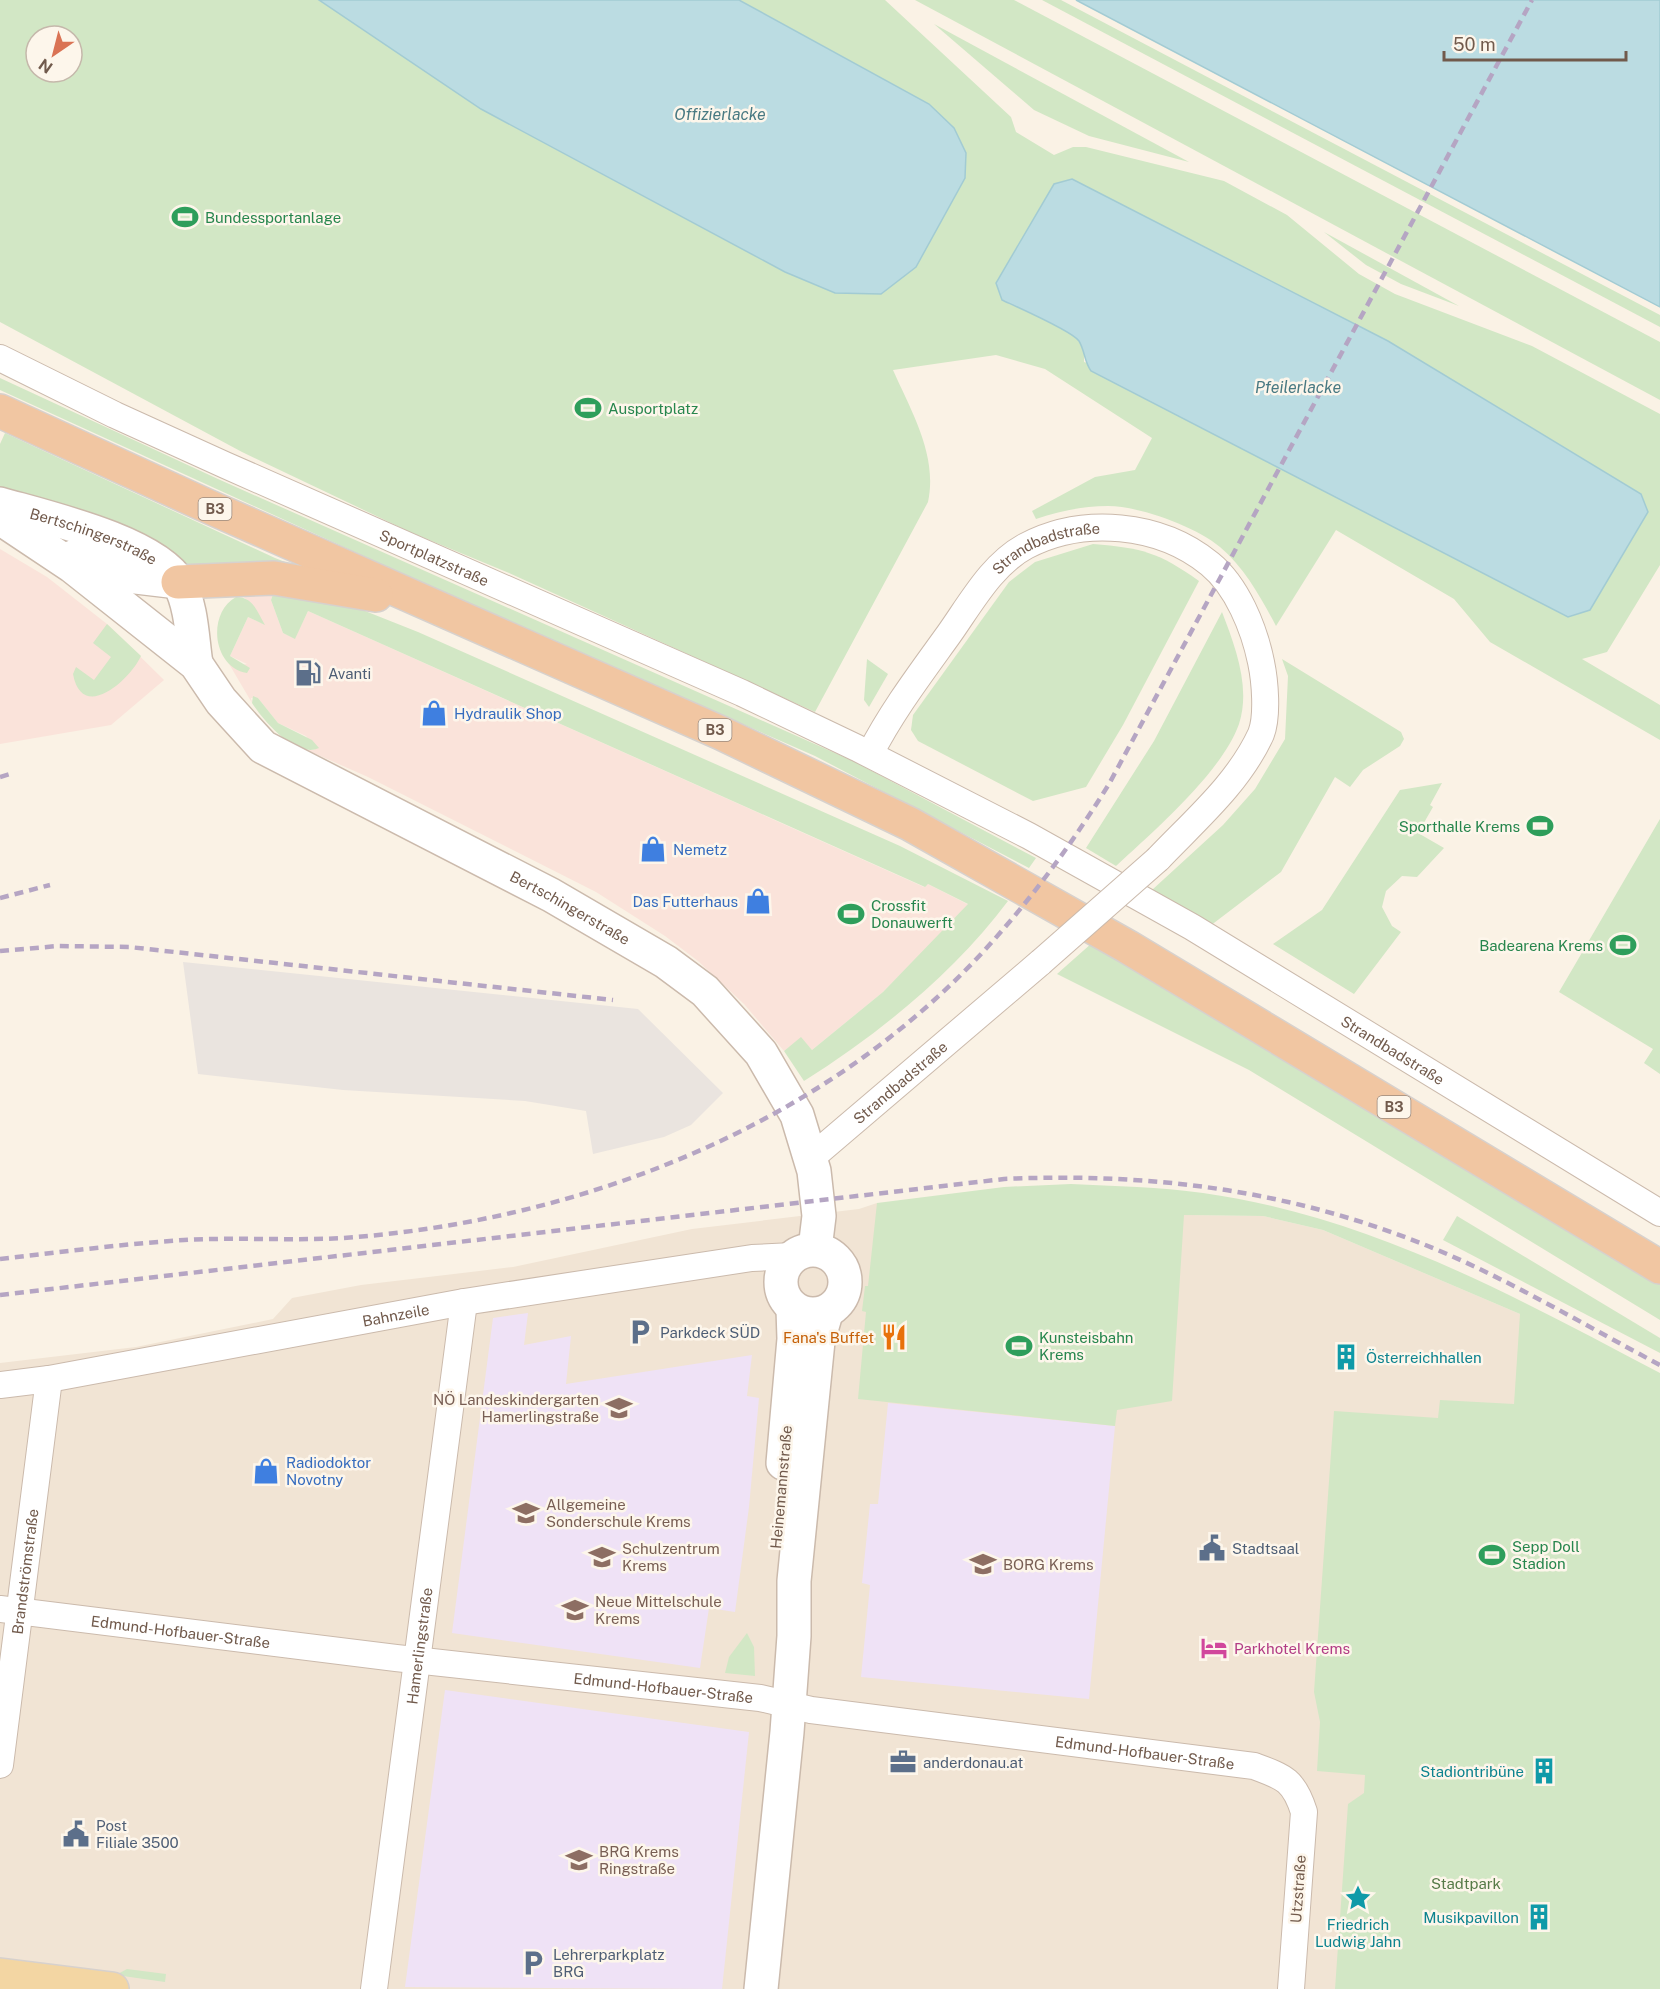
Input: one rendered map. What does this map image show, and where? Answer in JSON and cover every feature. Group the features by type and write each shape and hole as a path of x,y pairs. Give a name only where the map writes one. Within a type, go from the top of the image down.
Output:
{"highway":[{"name":"B3","path":"0,411 721,733 948,844 1128,947 1660,1267"},
{"path":"178,582 274,578 430,605"}],"main road":[{"path":"0,1975 112,1989"}],"street":[{"name":"Sportplatzstraße","path":"0,358 115,415 741,693 870,754"},
{"name":"Bertschingerstraße","path":"0,504 132,547 157,562 178,582 189,613 196,664"},
{"name":"Bertschingerstraße","path":"0,518 46,548 196,664 221,701 263,747 551,895 666,962 705,992 761,1053 797,1115 811,1158 819,1215 804,1253"},
{"name":"Strandbadstraße","path":"811,1158 1041,962 1158,859 1236,778 1262,732 1265,684 1257,641 1235,594 1211,564 1174,541 1133,530 1089,527 1052,535 1025,546 996,568 894,711 870,754 1029,836 1192,927 1660,1214"},
{"name":"Bertschingerstraße","path":"46,548 136,578 178,582"},
{"path":"826,1252 837,1260 843,1270 846,1283 843,1295 836,1306 826,1313 815,1315 794,1309 784,1297 780,1282 784,1268 804,1253 826,1252"},
{"name":"Bahnzeile","path":"0,1385 49,1379 464,1302 752,1258 804,1253"},
{"name":"Hamerlingstraße","path":"375,1989 464,1302"},
{"name":"Heinemannstraße","path":"790,1663 783,1637 775,1560 794,1339 794,1309"},
{"name":"Heinemannstraße","path":"761,1989 789,1705 790,1663 794,1636 794,1581 818,1341 826,1313"},
{"name":"Brandströmstraße","path":"0,1765 10,1611 49,1379"},
{"name":"Edmund-Hofbauer-Straße","path":"10,1611 760,1698 811,1710 1254,1766 1278,1775 1297,1790"},
{"name":"Utzstraße","path":"1291,1989 1304,1812 1297,1790"}],"shaded area":[{"path":"0,549 47,577 107,624 164,680 111,725 0,744"},
{"path":"274,591 271,600 283,633 295,638 308,611 924,887 928,884 969,905 883,992 812,1050 801,1038 784,1051 744,1004 698,961 665,936 596,892 368,777 307,750 315,750 306,736 278,723 258,698 251,698 252,703 225,657 233,666 247,664 230,656 248,617 264,624 244,597 236,597 245,592"},
{"path":"183,962 638,1009 723,1093 691,1125 664,1137 593,1154 586,1111 525,1101 343,1090 198,1074"},
{"path":"877,1203 961,1212 1263,1216 1323,1230 1520,1314 1660,1989 0,1989 0,1363 136,1347 273,1319 292,1298 361,1285 513,1267 692,1229 859,1209"},
{"path":"528,1313 524,1345 571,1336 566,1384 752,1355 747,1396 759,1398 749,1507 735,1612 709,1608 700,1668 452,1633 493,1318"},
{"name":"BORG Krems","path":"888,1403 1115,1426 1089,1699 861,1677 870,1585 862,1583 870,1504 878,1504"},
{"name":"BRG Krems Ringstraße","path":"445,1690 749,1732 722,1989 405,1987"}],"green space":[{"path":"0,0 319,0 481,109 785,272 881,294 916,266 965,178 966,153 954,128 929,104 739,0 885,0 1011,117 1016,132 1054,155 1073,147 1086,147 1224,181 1287,215 1359,274 1395,294 1532,346 1660,414 1660,565 1607,652 1582,659 1660,705 1660,740 1490,642 1454,599 1336,530 1276,626 1252,584 1229,555 1210,539 1182,525 1136,510 1108,506 1072,509 1036,519 1032,511 1095,477 1135,470 1152,438 1045,369 996,355 893,370 915,417 926,450 930,485 928,502 815,712 509,573 410,532 242,452 0,322","holes":["1077,338 1388,341 1641,494 1648,512 1084,362 1084,351"]},
{"path":"915,0 1014,0 1660,342 1660,400"},
{"path":"1042,0 1061,0 1660,315 1660,327"},
{"path":"934,24 1189,162 1089,136 1034,110"},
{"path":"1324,232 1459,306 1401,284 1366,265"},
{"path":"0,378 218,479 853,761 1036,858 1029,868 815,756 438,590 0,390"},
{"path":"5,433 298,567 191,569 0,490 0,444"},
{"path":"1093,544 1124,547 1149,553 1199,581 1123,725 1086,787 1033,801 918,741 911,730 913,715 1009,582 1035,562"},
{"path":"274,591 355,607 418,632 900,846 1008,901 964,953 914,1000 860,1043 804,1081 784,1051 801,1037 812,1050 883,992 968,904 928,884 925,887 308,611 295,639 283,633 271,600"},
{"path":"236,597 251,602 265,625 248,617 230,656 250,668 247,673 235,669 226,661 220,651 218,639 221,615"},
{"path":"1222,612 1240,667 1243,696 1239,724 1218,762 1203,781 1116,866 1086,848 1154,741"},
{"path":"107,624 141,656 127,676 117,685 96,696 86,695 78,688 73,674 76,667 94,680 111,657 93,643"},
{"path":"867,659 888,674 869,707 864,700"},
{"path":"1282,659 1401,732 1404,739 1400,746 1363,770 1350,787 1335,777 1281,872 1210,926 1152,890 1223,825 1255,789 1285,739 1288,676"},
{"path":"253,696 258,698 278,723 312,740 319,748 310,750 300,748 281,736 252,703"},
{"path":"1442,783 1430,805 1433,807 1418,833 1444,848 1417,877 1402,876 1386,891 1382,907 1392,926 1401,932 1354,994 1273,944 1322,910 1400,790"},
{"name":"Badearena Krems","path":"1660,819 1660,1074 1644,1063 1653,1049 1559,992"},
{"path":"1092,943 1660,1284 1660,1320 1249,1070 1057,974"},
{"name":"Stadtpark","path":"1071,1184 1203,1193 1264,1204 1324,1220 1382,1240 1495,1288 1660,1373 1660,1989 1335,1989 1348,1804 1364,1793 1365,1775 1317,1771 1320,1722 1314,1692 1334,1411 1438,1418 1440,1400 1514,1404 1520,1314 1323,1230 1263,1216 1184,1215 1172,1401 1117,1410 1115,1426 858,1399 866,1312 862,1311 865,1286 868,1286 877,1203 1004,1187"},
{"path":"1457,1216 1660,1338 1660,1353 1443,1240"},
{"path":"747,1633 754,1647 755,1676 725,1673 729,1657"},
{"path":"127,1969 166,1974 165,1982 116,1975"}],"water":[{"name":"Offizierlacke","path":"319,0 739,0 929,104 954,128 966,153 965,178 916,267 881,294 835,293 785,272 481,109"},
{"path":"1076,0 1660,0 1660,307"},
{"name":"Pfeilerlacke","path":"1072,179 1388,341 1641,494 1648,512 1590,610 1568,617 1091,371 1079,341 1074,337 1044,319 1002,300 996,283 1054,184"}],"railway":[{"path":"0,1259 184,1240 344,1238 432,1228 520,1211 606,1186 690,1155 770,1116 847,1069 917,1015 982,953 1017,913 1065,850 1109,784 1532,0"},
{"path":"0,777 10,774"},
{"path":"0,898 50,885"},
{"path":"0,951 58,946 129,947 613,1000"},
{"path":"0,1295 1004,1179 1118,1179 1174,1183 1284,1201 1339,1215 1393,1233 1447,1254 1501,1280 1660,1365"}],"place":[{"name":"Bundessportanlage","path":"185,217"},
{"name":"Ausportplatz","path":"588,408"},
{"name":"Avanti","path":"308,673"},
{"name":"Hydraulik Shop","path":"434,713"},
{"name":"Sporthalle Krems","path":"1540,826"},
{"name":"Nemetz","path":"653,849"},
{"name":"Das Futterhaus","path":"758,901"},
{"name":"Crossfit Donauwerft","path":"851,914"},
{"name":"Badearena Krems","path":"1623,945"},
{"name":"Parkdeck SÜD","path":"640,1332"},
{"name":"Fana's Buffet","path":"894,1337"},
{"name":"Kunsteisbahn Krems","path":"1019,1346"},
{"name":"Österreichhallen","path":"1346,1357"},
{"name":"NÖ Landeskindergarten Hamerlingstraße","path":"619,1408"},
{"name":"Radiodoktor Novotny","path":"266,1471"},
{"name":"Allgemeine Sonderschule Krems","path":"526,1513"},
{"name":"Stadtsaal","path":"1212,1548"},
{"name":"Sepp Doll Stadion","path":"1492,1555"},
{"name":"Schulzentrum Krems","path":"602,1557"},
{"name":"BORG Krems","path":"983,1564"},
{"name":"Neue Mittelschule Krems","path":"575,1610"},
{"name":"Parkhotel Krems","path":"1214,1648"},
{"name":"anderdonau.at","path":"903,1762"},
{"name":"Stadiontribüne","path":"1544,1771"},
{"name":"Post Filiale 3500","path":"76,1834"},
{"name":"BRG Krems Ringstraße","path":"579,1860"},
{"name":"Friedrich Ludwig Jahn","path":"1358,1898"},
{"name":"Musikpavillon","path":"1539,1917"},
{"name":"Lehrerparkplatz BRG","path":"533,1963"}]}
